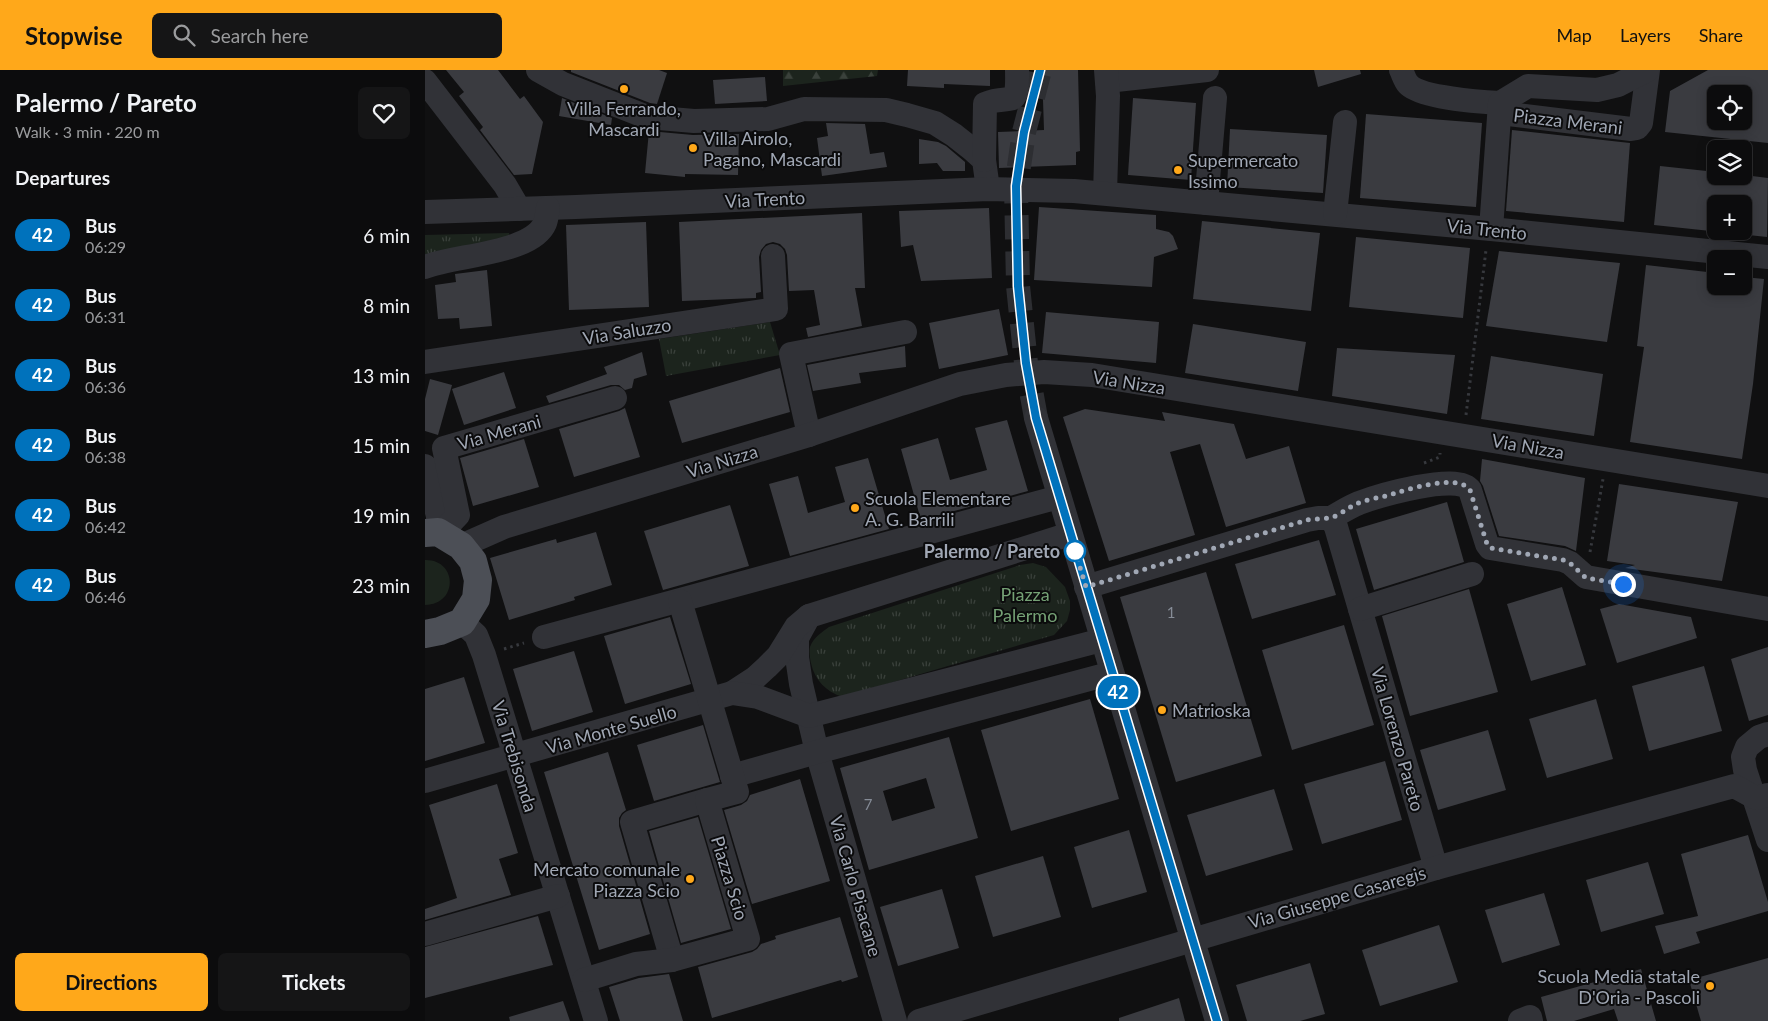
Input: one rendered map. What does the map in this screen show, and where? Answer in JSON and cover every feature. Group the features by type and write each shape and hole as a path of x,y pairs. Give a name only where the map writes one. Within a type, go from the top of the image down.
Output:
{"main road":[{"path":"425,634 440,631 463,622 476,599 478,580 473,561 442,536"}],"street":[{"path":"538,70 563,84 647,117 694,121 768,119 804,109 886,110 935,123 954,135 984,160"},
{"path":"988,189 984,160 985,104 992,100 1008,100 1014,97 1017,90 1017,70"},
{"path":"1105,193 1107,82 1207,70"},
{"name":"Piazza Merani","path":"1401,70 1408,84 1416,90 1500,108 1631,129 1637,128 1641,124 1648,70 1611,78 1597,90 1526,78 1500,108 1489,238"},
{"path":"425,81 505,186 519,209"},
{"path":"1206,203 1215,98"},
{"path":"1335,214 1345,122"},
{"name":"Via Trento","path":"425,212 988,189 1074,190 1335,214 1489,238 1768,257"},
{"path":"425,266 518,246 533,236 545,224 548,208"},
{"name":"Via Saluzzo","path":"425,362 777,309 773,256"},
{"path":"809,435 791,354 905,332"},
{"name":"Via Nizza","path":"442,536 504,527 809,435 961,384 1007,375 1044,372 1092,375 1768,486"},
{"name":"Via Merani","path":"442,536 459,515 444,448 615,398"},
{"path":"1036,418 1217,1021"},
{"path":"425,466 439,516 442,536"},
{"path":"1086,587 1307,520 1331,518 1358,503 1439,483 1464,484 1470,490 1487,544 1490,548 1563,560 1570,563 1581,573 1768,609"},
{"path":"544,637 1059,498"},
{"name":"Via Lorenzo Pareto","path":"1331,518 1336,527 1436,868"},
{"path":"710,700 733,693 755,678 778,656 796,627 809,616 1070,534"},
{"path":"1360,610 1471,574"},
{"path":"672,960 632,822 737,792 680,601"},
{"path":"809,616 797,638 797,648 801,684 817,752"},
{"name":"Via Trebisonda","path":"463,622 476,635 596,1021"},
{"path":"733,693 758,697 809,716 1102,640"},
{"path":"732,776 1112,673"},
{"name":"Via Monte Suello","path":"425,781 515,757 710,700"},
{"path":"1768,734 1759,736 1747,747 1743,757 1745,770 1763,806 1768,840"},
{"name":"Via Carlo Pisacane","path":"817,752 895,1021"},
{"name":"Via Giuseppe Casaregis","path":"919,1021 1436,868 1735,786 1763,806"},
{"name":"Piazza Scio","path":"583,980 636,964 672,960 748,939 707,800"},
{"path":"425,934 558,896"},
{"path":"1520,1021 1530,1018 1531,1021"}],"path":[{"path":"1465,420 1489,238"},
{"path":"1581,573 1603,476"}],"green space":[{"path":"783,70 878,70 877,76 783,86"},
{"path":"509,233 510,240 425,258 425,235"},
{"path":"770,322 780,355 666,376 659,339"},
{"path":"425,560 436,562 443,566 450,582 444,597 436,603 425,605"},
{"name":"Piazza Palermo","path":"1033,563 1046,567 1065,587 1070,601 1067,621 1054,635 842,697 826,688 815,675 810,647 815,638 829,627 1020,565"}],"building":[{"path":"446,70 498,70 520,99 524,96 543,122 532,174 514,175 480,130 483,127 459,96 464,92"},
{"name":"Villa Ferrando, Mascardi","path":"571,70 659,70 667,73 657,104 650,103 571,72"},
{"path":"908,70 990,70 990,86 944,84 944,88 907,86"},
{"path":"1042,70 1078,70 1080,151 1076,152 1076,165 999,168 998,132 1044,130"},
{"path":"1314,70 1360,70 1361,74 1318,87"},
{"path":"1708,70 1768,70 1768,143 1665,132 1670,91"},
{"path":"765,77 767,101 715,104 713,80"},
{"path":"562,98 612,118 611,125 559,116"},
{"path":"1133,98 1196,103 1191,180 1128,175"},
{"path":"1366,114 1482,123 1476,207 1360,198"},
{"path":"826,123 865,124 870,154 884,152 887,167 822,176 817,138 828,136"},
{"path":"1230,129 1327,135 1323,193 1227,187"},
{"path":"1512,130 1630,143 1624,222 1506,211"},
{"name":"Villa Airolo, Pagano, Mascardi","path":"649,131 693,135 739,134 738,175 685,174 685,177 645,173"},
{"path":"919,139 938,142 946,146 965,162 965,171 943,171 937,163 919,164"},
{"path":"1660,166 1707,171 1707,185 1752,185 1752,176 1768,178 1767,237 1752,235 1752,195 1707,195 1707,231 1654,225"},
{"path":"1039,207 1156,215 1156,229 1169,232 1173,236 1178,249 1154,257 1152,287 1034,280"},
{"path":"989,208 992,278 921,281 913,245 901,247 899,211"},
{"path":"862,213 865,288 855,288 862,326 808,337 806,328 820,325 814,290 789,291 787,255 785,249 780,244 773,242 766,244 761,250 759,257 761,292 756,293 756,298 682,301 679,222"},
{"path":"1202,221 1320,233 1311,311 1193,299"},
{"path":"646,222 649,307 569,310 566,225"},
{"path":"1356,237 1470,248 1463,318 1349,307"},
{"path":"1499,251 1620,263 1607,342 1486,326"},
{"path":"1646,265 1707,272 1707,295 1752,295 1752,278 1764,279 1753,384 1742,459 1630,442 1644,347 1637,346"},
{"path":"487,270 492,326 460,329 459,318 438,319 435,285 456,282 455,274"},
{"path":"999,309 1008,355 939,369 929,323"},
{"path":"1046,312 1159,322 1156,363 1042,353"},
{"path":"1193,324 1306,342 1298,391 1185,373"},
{"path":"905,346 906,367 859,373 861,383 813,391 807,365"},
{"path":"1337,348 1455,355 1447,414 1332,396"},
{"path":"642,352 647,375 634,379 632,388 625,390 619,385 611,385 549,403 546,396 607,374 604,367"},
{"path":"1491,356 1603,374 1594,436 1481,419"},
{"path":"780,368 790,412 682,443 669,401"},
{"path":"504,372 516,408 464,425 452,389"},
{"path":"430,379 452,385 438,435 425,431 425,399"},
{"path":"625,408 640,457 574,477 559,429"},
{"path":"1085,409 1165,421 1162,412 1234,424 1246,459 1289,446 1306,503 1226,527 1200,444 1170,452 1195,535 1109,561 1063,417"},
{"path":"1007,420 1028,491 921,520 901,449 938,438 950,480 987,470 975,428"},
{"path":"524,439 539,487 473,506 460,458"},
{"name":"Scuola Elementare A. G. Barrili","path":"868,458 889,529 790,556 769,484 798,476 808,513 845,502 835,467"},
{"path":"1482,459 1585,478 1576,551 1565,546 1499,536 1480,481"},
{"path":"1619,484 1738,502 1722,581 1625,568 1635,565 1607,561"},
{"path":"1447,502 1464,562 1374,590 1356,529"},
{"path":"730,505 749,566 663,590 644,531"},
{"path":"596,532 612,585 574,597 575,600 509,620 490,558 556,539 557,543"},
{"path":"1319,540 1336,595 1252,619 1235,564"},
{"path":"1206,572 1262,756 1176,782 1120,597"},
{"path":"1562,587 1586,665 1531,681 1507,604"},
{"path":"1469,589 1498,692 1410,716 1382,616"},
{"path":"1619,604 1691,617 1697,638 1617,663 1600,609"},
{"path":"670,617 691,684 625,704 604,636"},
{"path":"1344,625 1374,725 1292,750 1262,650"},
{"path":"1768,647 1768,715 1749,721 1731,659"},
{"path":"574,651 593,712 532,731 513,669"},
{"path":"1704,666 1722,731 1649,751 1632,686"},
{"path":"464,677 485,743 425,761 425,689"},
{"path":"1090,699 1119,799 1011,831 981,730"},
{"path":"1596,699 1613,759 1547,778 1529,719"},
{"path":"703,725 720,782 654,801 637,745"},
{"path":"1488,730 1506,790 1438,810 1420,750"},
{"path":"949,737 978,838 869,870 840,768","holes":["926,778 935,808 892,821 883,791"]},
{"path":"608,752 626,810 619,818 619,826 650,934 599,950 544,772"},
{"path":"1385,761 1402,820 1322,844 1304,784"},
{"path":"800,779 830,881 752,904 724,810 741,805 747,801 750,795"},
{"path":"497,784 518,853 499,859 511,895 425,920 425,909 457,898 429,805"},
{"path":"1274,789 1293,850 1206,876 1187,815"},
{"name":"Mercato comunale Piazza Scio","path":"698,817 731,929 681,943 649,831"},
{"path":"1129,830 1147,892 1092,908 1074,847"},
{"path":"1748,835 1768,902 1768,911 1696,932 1700,943 1664,954 1655,926 1698,916 1681,854"},
{"path":"1043,856 1061,917 993,937 975,876"},
{"path":"1648,862 1664,914 1601,932 1586,880"},
{"path":"942,889 959,948 898,966 880,907"},
{"path":"1544,893 1560,945 1502,963 1485,910"},
{"path":"538,916 553,965 425,998 425,947"},
{"path":"840,917 858,977 842,982 841,980 712,1018 698,967 752,952 761,944 776,939 775,936"},
{"path":"1439,925 1458,982 1380,1006 1362,950"},
{"name":"Scuola Media statale D'Oria - Pascoli","path":"1768,958 1768,1021 1701,1021 1689,980"},
{"path":"1310,963 1325,1014 1300,1021 1247,1021 1236,985"},
{"path":"1641,969 1656,1021 1618,1021 1614,1009 1574,1021 1547,1021 1541,997"},
{"path":"669,974 683,1021 620,1021 609,987 639,978"},
{"path":"1179,998 1185,1021 1119,1021 1119,1018"},
{"path":"563,1001 570,1021 510,1021 509,1017"}],"tunnel":[{"path":"1036,418 1026,363 1018,286 1016,187 1024,132 1040,70"}],"bus line":[{"name":"42","path":"1040,70 1024,132 1016,186 1018,286 1026,363 1036,418 1217,1021"}],"place":[{"name":"Villa Ferrando, Mascardi","path":"624,89"},
{"name":"Villa Airolo, Pagano, Mascardi","path":"693,148"},
{"name":"Supermercato Issimo","path":"1178,170"},
{"name":"Scuola Elementare A. G. Barrili","path":"855,508"},
{"name":"Palermo / Pareto","path":"1075,551"},
{"name":"Matrioska","path":"1162,710"},
{"name":"Mercato comunale Piazza Scio","path":"690,879"},
{"name":"Scuola Media statale D'Oria - Pascoli","path":"1710,986"}],"route":[{"path":"1075,551 1086,587 1307,520 1331,518 1358,503 1439,483 1459,483 1468,486 1470,490 1487,544 1490,548 1563,560 1570,563 1586,578 1623,584"}]}
